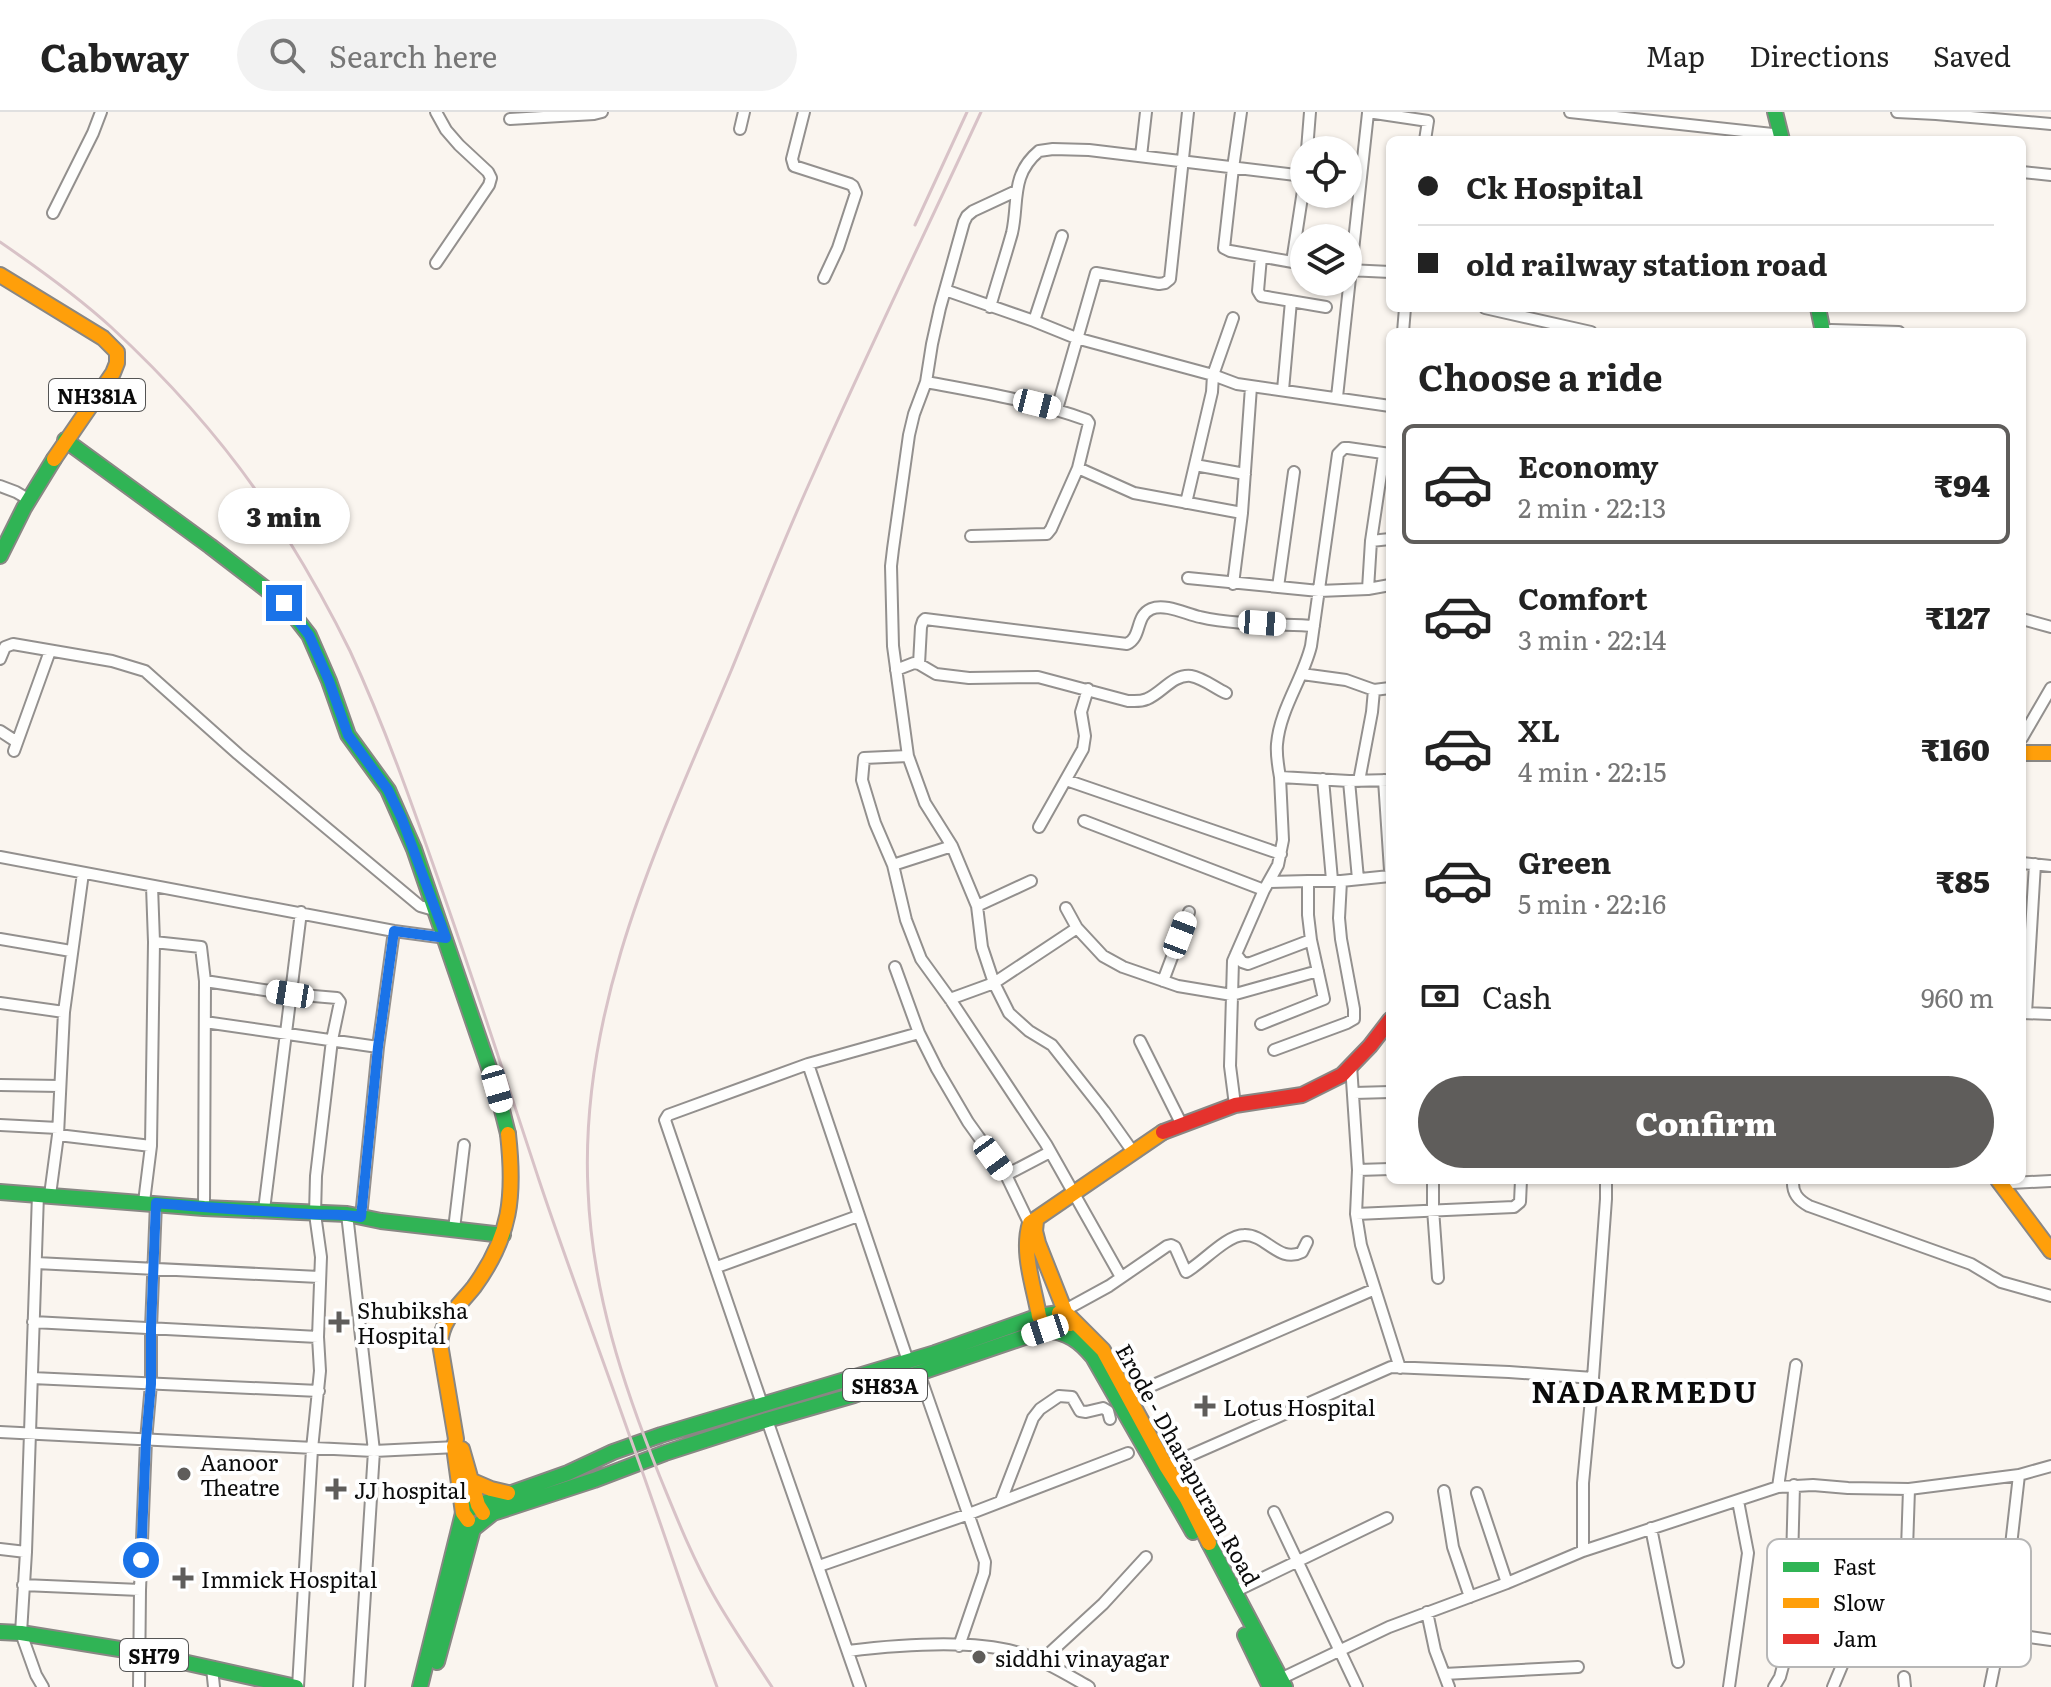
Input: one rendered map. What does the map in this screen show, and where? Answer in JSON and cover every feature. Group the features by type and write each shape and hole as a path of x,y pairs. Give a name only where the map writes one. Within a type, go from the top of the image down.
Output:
{"main road":[{"path":"1775,112 1783,136"},
{"path":"1784,112 1784,136"},
{"name":"NH381A","path":"0,275 103,338 117,352 116,367 28,499 0,556"},
{"path":"65,440 284,603 309,635 348,735 388,790 402,819 446,938 507,1123 509,1194 507,1220 500,1245 440,1331 457,1444 463,1513 420,1687"},
{"path":"2026,753 2051,753"},
{"path":"1073,1336 1042,1323 1027,1252 1027,1238 1033,1224 1160,1133 1235,1105 1302,1095 1342,1075 1386,1025"},
{"path":"2008,1184 2051,1236"},
{"path":"2008,1184 2051,1251"},
{"path":"0,1192 354,1216 503,1235"},
{"path":"1033,1224 1067,1312 1073,1336"},
{"name":"SH83A","path":"463,1513 493,1513 665,1453 854,1395 919,1373 1067,1312"},
{"name":"Erode - Dharapuram Road","path":"1067,1312 1103,1350 1187,1499 1276,1684"},
{"name":"SH83A","path":"473,1529 482,1511 508,1493 568,1473 613,1452 762,1404 1042,1323"},
{"name":"Erode - Dharapuram Road","path":"1073,1336 1093,1357 1276,1684"},
{"path":"457,1444 482,1511"},
{"path":"470,1480 508,1493"},
{"path":"431,1687 473,1529 463,1513"},
{"name":"SH79","path":"11,1633 138,1652 297,1687"}],"street":[{"path":"53,213 101,112"},
{"path":"436,112 446,130 491,178 436,263"},
{"path":"510,119 602,112"},
{"path":"740,129 744,112"},
{"path":"804,112 792,159 794,166 850,184 856,193 838,248 824,278"},
{"path":"1141,156 1146,112"},
{"path":"1057,409 1097,272 1159,284 1170,280 1188,112"},
{"path":"1241,112 1224,248 1290,262"},
{"path":"1308,136 1310,112"},
{"path":"1362,185 1368,112 1428,121 1426,136"},
{"path":"1570,112 1768,136"},
{"path":"1897,112 2051,124"},
{"path":"990,307 1013,229 1016,191 1025,168 1036,153 1043,150 1089,150 1290,174"},
{"path":"2026,172 2051,175"},
{"path":"1016,191 967,216 945,290 926,382 909,435 893,549 891,610 896,670 908,756 925,803 952,846 977,906 982,947 994,983 1009,1013 1029,1031 1052,1045 1133,1152"},
{"path":"1034,321 1062,236"},
{"path":"1261,257 1259,294 1326,307"},
{"path":"1362,271 1386,272"},
{"path":"945,290 1076,338 1251,387 1386,405"},
{"path":"1337,397 1347,296"},
{"path":"1283,390 1291,301"},
{"path":"1503,312 1573,328"},
{"path":"1186,503 1212,392 1213,375 1233,318"},
{"path":"926,382 1057,409 1089,423 1078,468 1047,534 971,536"},
{"path":"1233,584 1242,513 1251,387"},
{"path":"1235,1105 1230,1066 1233,961 1281,854 1278,737 1307,660 1338,454 1344,448 1386,454"},
{"path":"1368,589 1371,541 1386,459"},
{"path":"1195,465 1245,474"},
{"path":"1078,468 1134,493 1242,513"},
{"path":"1278,587 1294,472"},
{"path":"0,486 28,499"},
{"path":"1371,541 1386,539"},
{"path":"1188,578 1319,591 1386,586"},
{"path":"919,664 921,627 925,619 1124,644 1134,640 1143,615 1155,608 1211,620 1314,626"},
{"path":"2026,620 2051,627"},
{"path":"0,659 5,647 10,644 112,661 145,671 238,754 420,906 434,910"},
{"path":"0,731 15,747 50,651"},
{"path":"896,670 919,664 931,672 945,675 984,679 1038,677 1128,701 1150,698 1174,680 1185,676 1195,677 1226,693"},
{"path":"1302,674 1346,680 1374,690 1386,688"},
{"path":"2026,731 2051,688"},
{"path":"1039,827 1083,749 1085,736 1081,712 1088,689"},
{"path":"1358,879 1354,781 1372,712 1374,690"},
{"path":"908,756 864,758 862,780 875,823 893,865 906,920 921,959 1050,1152 1121,1277"},
{"path":"1280,777 1386,780"},
{"path":"1274,1050 1354,1019 1341,939 1323,779"},
{"path":"1066,780 1281,854"},
{"path":"1084,821 1267,886 1386,876"},
{"path":"893,865 952,846"},
{"path":"0,857 394,931 446,938"},
{"path":"2026,863 2051,866"},
{"path":"2026,986 2035,864"},
{"path":"43,1687 11,1633 23,1585 26,1552 36,1263 44,1195 58,1131 64,1012 83,873"},
{"path":"977,906 1031,881"},
{"path":"1261,1024 1324,999 1311,940 1308,881"},
{"path":"139,1687 153,1268 150,1203 152,886"},
{"path":"1066,908 1077,928 1112,962 1187,988 1232,995 1318,971"},
{"path":"264,1210 301,912"},
{"path":"1163,981 1189,912"},
{"path":"950,999 994,983 1077,928"},
{"path":"359,1687 374,1451 354,1216 394,931"},
{"path":"0,939 71,951"},
{"path":"1236,954 1248,964 1311,940"},
{"path":"154,942 201,947 205,981 204,1208"},
{"path":"895,967 919,1033 937,1069 968,1122 1006,1175 1033,1224"},
{"path":"205,981 339,999 340,1006 332,1040 316,1176 315,1214 321,1257 320,1371 297,1687"},
{"path":"0,1003 64,1012"},
{"path":"2026,1013 2051,1014"},
{"path":"205,1022 378,1047"},
{"path":"762,1404 665,1124 666,1116 808,1064 919,1033"},
{"path":"1140,1041 1182,1125"},
{"path":"808,1064 908,1361"},
{"path":"1351,1065 1358,1170 1356,1214 1361,1245 1400,1368"},
{"path":"0,1085 60,1086"},
{"path":"1354,1093 1386,1092"},
{"path":"0,1125 151,1146"},
{"path":"454,1229 464,1145"},
{"path":"1006,1175 1050,1152"},
{"path":"1358,1170 1386,1169"},
{"path":"2026,1181 2051,1181"},
{"path":"1433,1184 1438,1278"},
{"path":"1356,1214 1514,1207 1520,1202 1521,1184"},
{"path":"1583,1551 1583,1483 1606,1184"},
{"path":"1793,1184 1796,1197 1809,1206 1971,1264 2001,1282 2051,1296"},
{"path":"717,1267 858,1216"},
{"path":"1067,1312 1169,1245 1175,1247 1187,1272 1240,1235 1253,1236 1292,1256 1302,1252 1307,1242"},
{"path":"36,1263 319,1277"},
{"path":"1128,1396 1375,1289"},
{"path":"33,1322 318,1337"},
{"path":"1778,1487 1796,1365"},
{"path":"1166,1466 1391,1367 1593,1378"},
{"path":"919,1373 985,1562 959,1646"},
{"path":"32,1378 319,1391"},
{"path":"1001,1501 1029,1425 1040,1409 1059,1396 1066,1395 1072,1397 1080,1411 1103,1408 1108,1411 1110,1419"},
{"path":"767,1420 860,1687"},
{"path":"0,1432 374,1451 457,1444"},
{"path":"819,1566 969,1514 1128,1453"},
{"path":"1276,1684 1340,1650 1427,1612 1583,1551 1778,1487 1909,1489 2019,1475 2051,1466"},
{"path":"2012,1539 2019,1475"},
{"path":"1793,1539 1794,1485"},
{"path":"1907,1539 1909,1489"},
{"path":"1444,1491 1453,1547 1470,1597"},
{"path":"1477,1493 1507,1583"},
{"path":"1729,1687 1748,1553 1738,1501"},
{"path":"1274,1512 1357,1687"},
{"path":"1234,1592 1387,1518"},
{"path":"1651,1528 1678,1662"},
{"path":"0,1549 26,1552"},
{"path":"1041,1661 1103,1604 1146,1557"},
{"path":"23,1585 140,1590"},
{"path":"1427,1612 1449,1687"},
{"path":"2031,1637 2051,1640"},
{"path":"848,1651 901,1645 959,1646 1016,1652 1052,1666 1089,1687"},
{"path":"1444,1674 1578,1667"},
{"path":"1774,1687 1783,1667"},
{"path":"1833,1687 1841,1667"},
{"path":"1990,1687 1994,1667"},
{"path":"212,1668 214,1687"}],"railway":[{"path":"915,225 967,112"},
{"path":"772,1687 720,1606 691,1551 646,1442 612,1337 596,1265 588,1190 589,1121 597,1054 611,988 630,923 678,796 802,499 981,112"},
{"path":"0,242 85,304 111,327 206,426 268,507 320,593 350,651 388,740 421,830 550,1212 717,1687"}],"traffic: fast":[{"path":"1775,112 1781,136"},
{"path":"1819,312 1822,328"},
{"path":"65,440 284,603 309,635 348,735 388,790 414,849 498,1094 508,1134"},
{"path":"0,556 54,459"},
{"path":"0,1192 204,1208 347,1214 381,1221 503,1235"},
{"path":"420,1687 463,1513 661,1435 935,1353 1039,1316 1059,1313"},
{"path":"437,1662 473,1529 493,1513 665,1453 854,1395 1045,1330 1072,1338 1093,1357 1193,1532"},
{"path":"1209,1543 1285,1687"},
{"path":"0,1632 138,1652 296,1687"},
{"path":"1245,1635 1270,1687"}],"traffic: slow":[{"path":"0,275 103,338 117,352 113,373 54,459"},
{"path":"2026,753 2051,753"},
{"path":"1043,1325 1029,1270 1027,1246 1030,1223 1163,1132"},
{"path":"468,1520 463,1513 454,1447 456,1439 440,1344 444,1327 486,1268 503,1233 508,1215 511,1177 508,1134"},
{"path":"2001,1184 2051,1251"},
{"path":"1036,1221 1038,1243 1070,1324"},
{"path":"1059,1313 1068,1315 1103,1350 1209,1543"},
{"path":"462,1449 483,1513"},
{"path":"470,1480 508,1493"}],"traffic: jam":[{"path":"1163,1132 1235,1105 1302,1095 1342,1075 1386,1025"}],"place":[{"name":"Shubiksha Hospital","path":"339,1322"},
{"name":"Lotus Hospital","path":"1205,1406"},
{"name":"Aanoor Theatre","path":"184,1474"},
{"name":"JJ hospital","path":"336,1489"},
{"name":"Immick Hospital","path":"183,1578"},
{"name":"siddhi vinayagar","path":"979,1657"}],"district":[{"name":"NADARMEDU","path":"1645,1390"}],"route":[{"path":"141,1560 151,1384 156,1203 361,1217 378,1047 394,931 446,938 414,849 388,790 348,735 309,635 284,603"}]}
